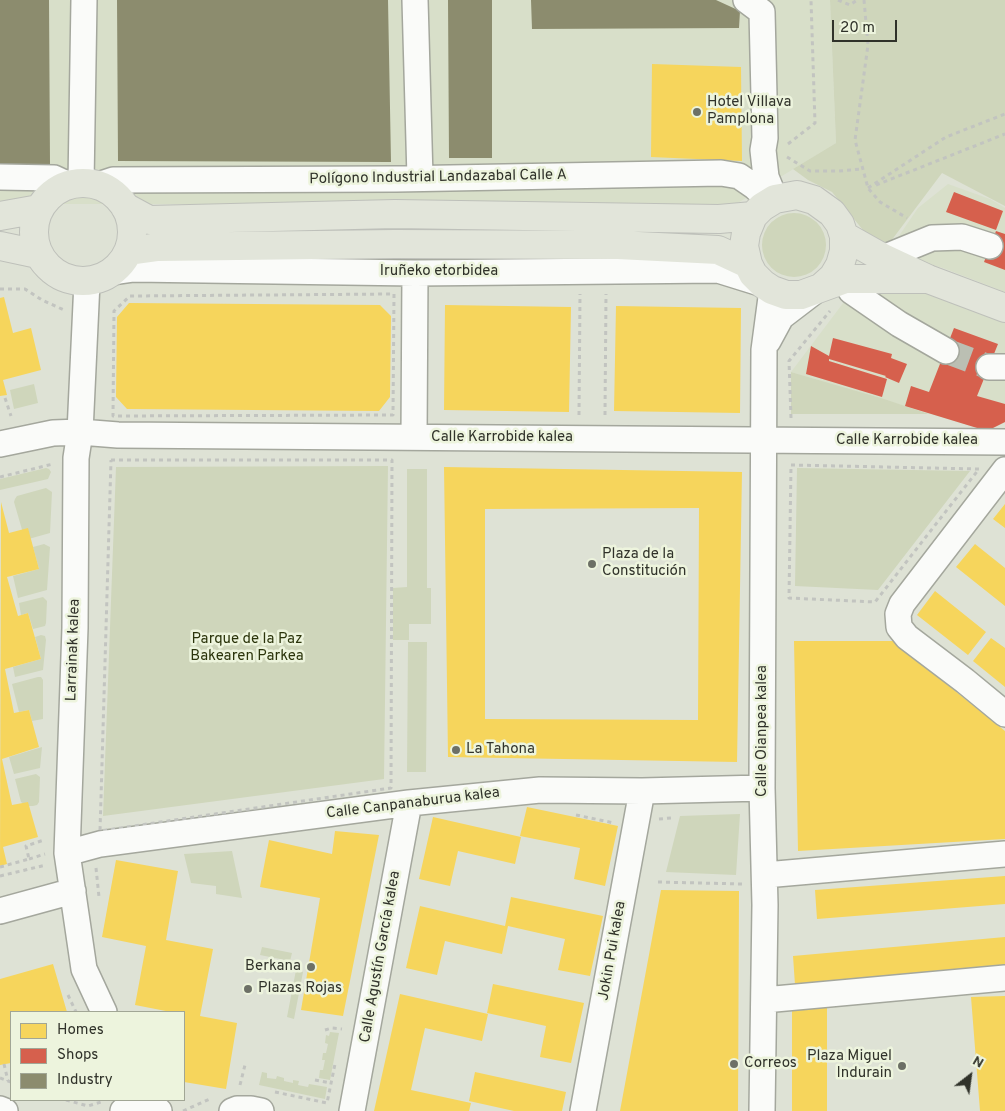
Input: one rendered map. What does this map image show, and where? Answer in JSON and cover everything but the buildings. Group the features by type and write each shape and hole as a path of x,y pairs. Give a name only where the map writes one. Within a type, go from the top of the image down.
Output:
{"main road":[{"path":"125,207 131,221 132,236 121,261 100,279 87,282 73,281 60,277 42,260 33,239 34,223 39,209 47,198 57,190 83,184 113,194 125,207 149,220 396,214 720,219 797,195 814,200 832,213 840,224 844,236 844,251 828,292"},
{"path":"766,206 746,233 744,246 761,279 786,295 828,292 928,279"},
{"path":"0,216 39,209"},
{"path":"844,236 883,258 928,279 1005,308"},
{"name":"Iruñeko etorbidea","path":"121,261 158,247 395,244 618,245 718,250 761,279"},
{"path":"0,246 42,260"}],"street":[{"path":"83,184 84,0"},
{"path":"416,0 420,178"},
{"path":"746,0 762,12 765,138 763,150 766,177 766,206"},
{"name":"Polígono Industrial Landazabal Calle A","path":"0,177 54,178 83,184 113,180 420,178 721,173 739,176 755,187 766,206"},
{"path":"883,258 932,238 962,238 990,246"},
{"path":"0,260 42,260"},
{"name":"Iruñeko etorbidea","path":"121,261 134,269 415,273 718,270 761,279"},
{"path":"414,437 415,273"},
{"name":"Calle Oianpea kalea","path":"761,279 764,350 762,788 754,879 764,1000 762,1111"},
{"name":"Larrainak kalea","path":"87,282 80,432 76,458 76,628 53,862 72,891 84,968 104,1011"},
{"path":"764,350 780,317 828,292 851,291 899,324 946,350"},
{"name":"Calle Karrobide kalea","path":"0,444 53,433 80,432 118,435 1005,442"},
{"path":"1004,471 902,604 898,614 900,627 907,637 1005,714"},
{"name":"Calle Canpanaburua kalea","path":"53,862 100,844 409,803 540,790 642,791 762,788"},
{"name":"Jokin Pui kalea","path":"583,1111 642,791"},
{"name":"Calle Agustín García kalea","path":"352,1111 409,803"},
{"path":"754,879 1005,854"},
{"path":"0,911 72,891"},
{"path":"764,1000 1005,978"},
{"path":"232,1111 251,1109 265,1101"},
{"path":"0,1109 5,1111"}],"path":[{"path":"787,145 815,123 811,0"},
{"path":"838,0 850,5 857,0"},
{"path":"864,0 868,46 855,140 868,188 880,202 907,218"},
{"path":"868,188 946,137 1003,115 1005,110"},
{"path":"868,188 1005,134"},
{"path":"784,154 810,171 862,169"},
{"path":"0,289 25,289 42,300 64,310"},
{"path":"791,419 789,361 828,292"},
{"path":"571,293 589,294"},
{"path":"394,294 393,415 113,416 114,311 130,296 394,294"},
{"path":"580,294 578,417 587,417"},
{"path":"598,294 606,294 605,417"},
{"path":"0,399 6,398 11,416"},
{"path":"111,460 392,460 391,788 100,831 111,460"},
{"path":"0,478 56,463"},
{"path":"791,465 979,469 882,594 876,602 789,598 791,465"},
{"path":"655,819 671,818"},
{"path":"0,876 53,862 47,839 26,846 29,859"},
{"path":"0,866 38,856"},
{"path":"658,882 754,879"},
{"path":"325,1030 332,1028 342,1029"},
{"path":"4,1064 10,1081"},
{"path":"245,1065 240,1085 249,1087"},
{"path":"0,1078 10,1081"},
{"path":"315,1080 331,1083"},
{"path":"79,1102 92,1106 102,1101"},
{"path":"265,1101 327,1103"}],"shaded area":[{"path":"0,0 830,0 836,143 723,212 406,204 0,204"},
{"path":"948,184 990,199 1005,208 1005,292 943,268 888,252 918,208"},
{"path":"872,288 923,292 962,303 1005,320 1005,422 987,431 791,372 850,294"}],"green space":[{"path":"830,0 1005,0 1005,206 942,173 885,249 867,235 832,192 808,180 793,169 836,143"},
{"path":"788,213 800,213 817,222 824,233 826,245 824,257 817,268 800,277 788,277 776,272 767,263 762,251 762,239 767,227 776,218"},
{"path":"791,372 884,399 929,414 791,414"},
{"path":"34,384 38,403 14,409 10,390"},
{"name":"Parque de la Paz Bakearen Parkea","path":"388,466 384,779 103,816 116,467"},
{"path":"46,468 51,472 48,479 0,490 0,479"},
{"path":"797,468 970,471 878,590 795,586"},
{"path":"407,469 427,469 427,588 431,588 431,624 409,624 409,640 393,640 393,588 407,587"},
{"path":"46,488 52,492 50,533 25,540 14,502 15,499 17,496"},
{"path":"44,544 50,547 47,590 18,598 13,576 39,569 33,547"},
{"path":"43,597 47,601 46,623 45,626 33,629 28,613 21,615 19,603"},
{"path":"45,636 46,640 43,670 15,677 13,667 41,659 35,637"},
{"path":"408,642 427,642 426,772 407,772"},
{"path":"41,677 43,680 43,719 32,721 29,710 19,712 12,684"},
{"path":"42,747 40,768 14,774 9,757"},
{"path":"36,774 40,777 39,802 37,805 27,806 21,802 15,779"},
{"path":"740,814 736,875 666,872 680,816"},
{"path":"232,851 242,898 216,894 216,886 191,883 184,854"},
{"path":"262,947 292,953 290,961 260,955"},
{"path":"296,970 303,972 294,1019 287,1017"},
{"path":"330,1032 339,1033 330,1080 319,1078 320,1070 323,1070 325,1060 322,1060 323,1053 326,1053 328,1044 325,1043 326,1035 329,1036"},
{"path":"262,1072 267,1073 267,1078 276,1079 277,1076 284,1078 284,1081 293,1083 293,1080 299,1081 298,1085 308,1087 309,1084 327,1087 325,1099 259,1085"}],"tunnel":[{"path":"946,351 989,367"}],"place":[{"name":"Hotel Villava Pamplona","path":"697,112"},
{"name":"Plaza de la Constitución","path":"592,564"},
{"name":"La Tahona","path":"456,750"},
{"name":"Berkana","path":"311,967"},
{"name":"Plazas Rojas","path":"248,989"},
{"name":"Correos","path":"734,1064"},
{"name":"Plaza Miguel Indurain","path":"902,1066"}]}
